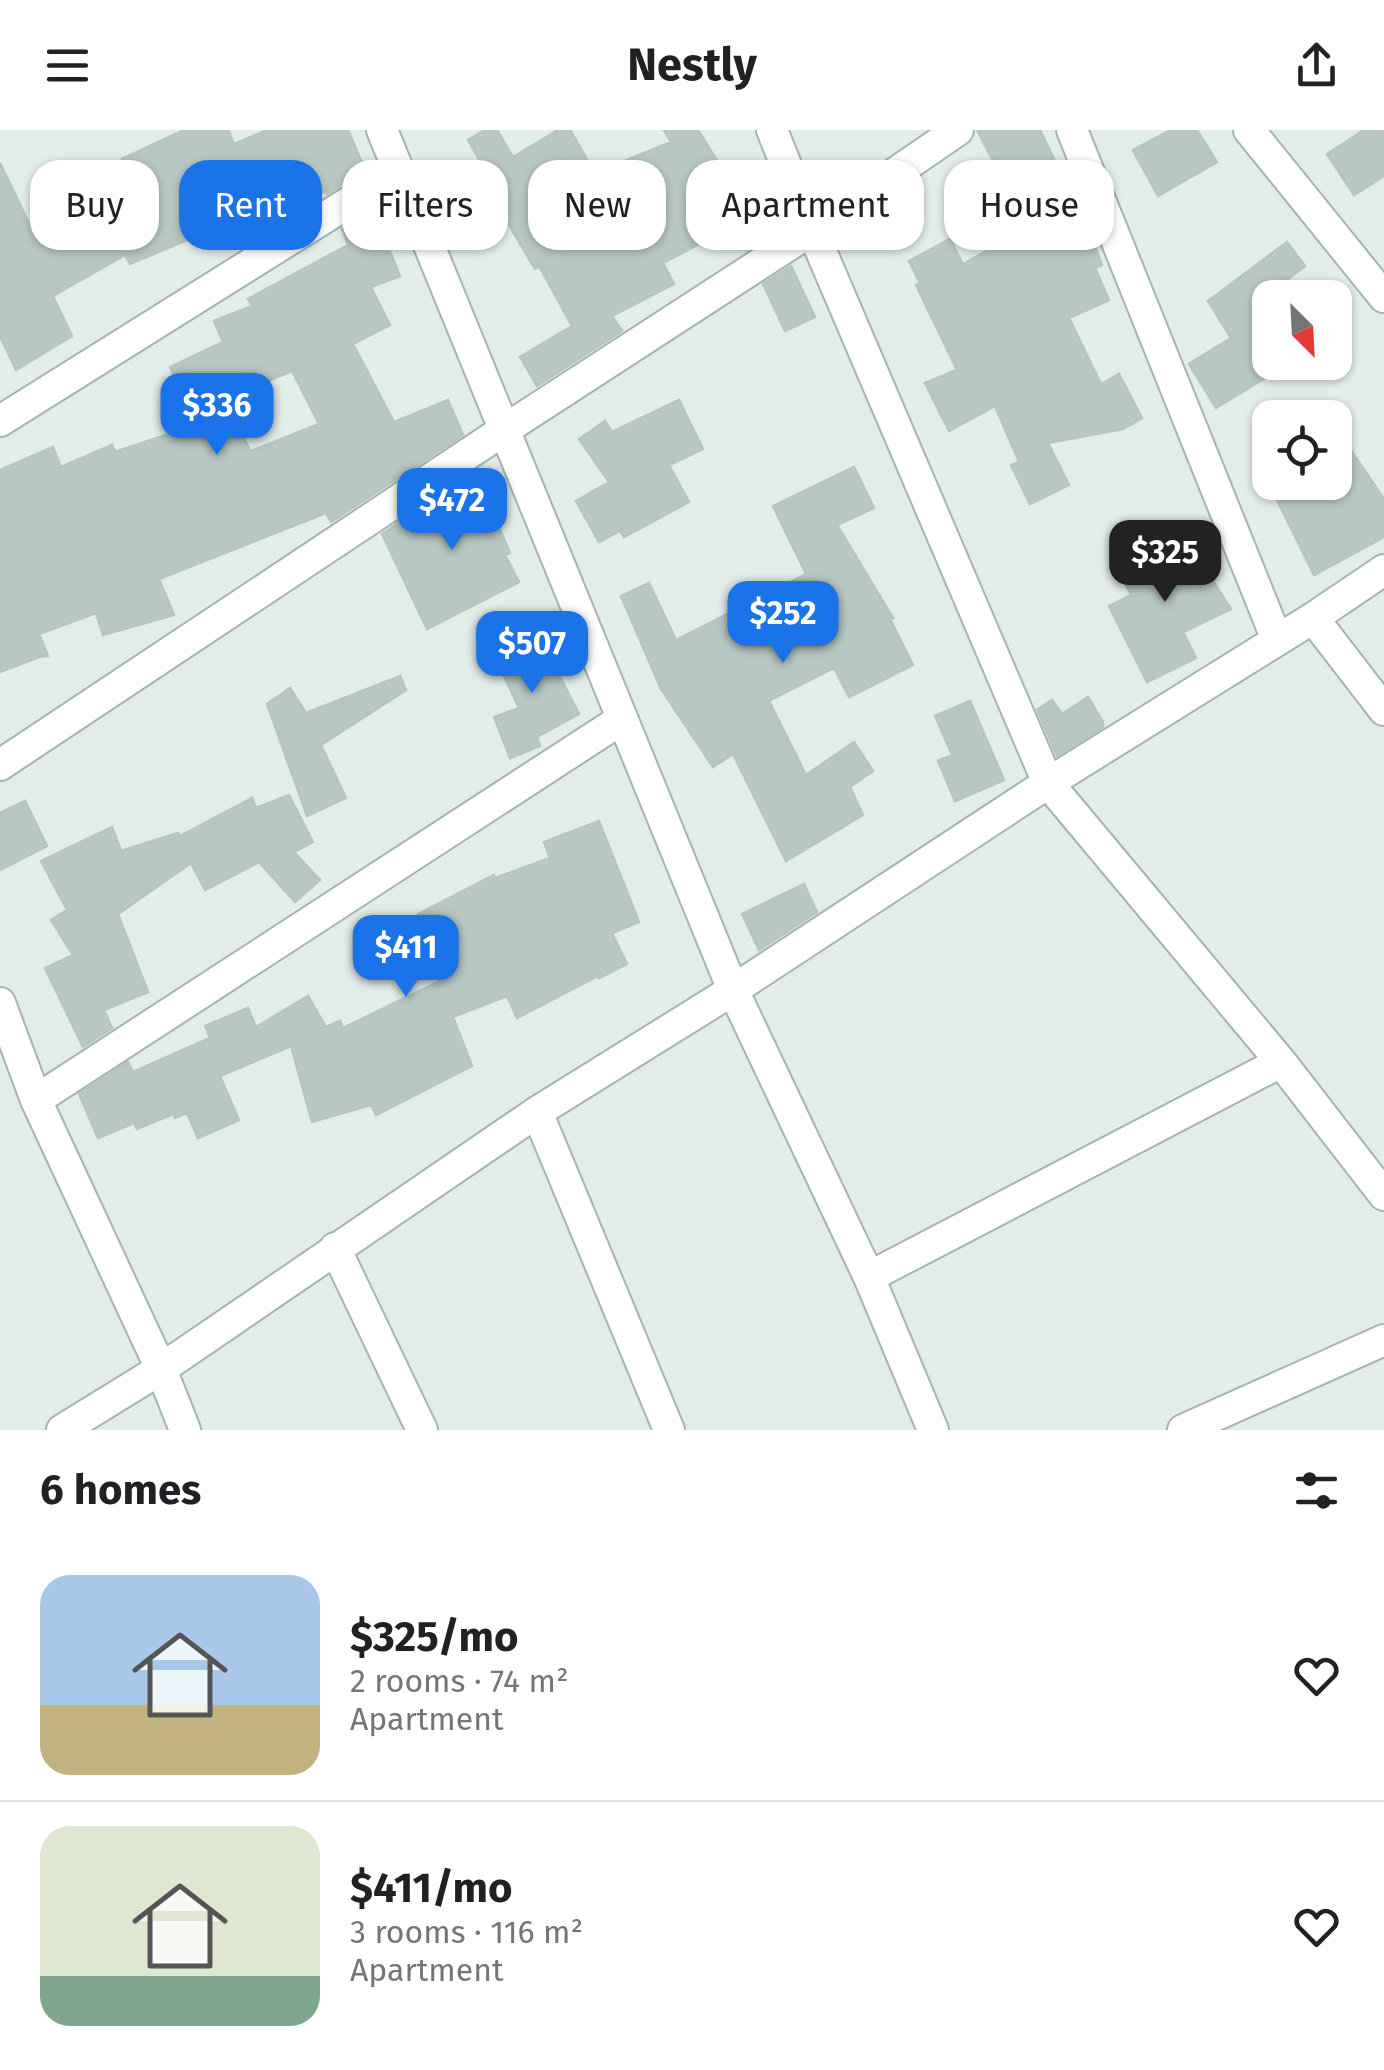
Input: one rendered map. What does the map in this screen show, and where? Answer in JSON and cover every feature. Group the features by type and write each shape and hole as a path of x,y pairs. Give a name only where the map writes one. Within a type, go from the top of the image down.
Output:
{"street":[{"path":"382,130 394,160"},
{"path":"772,130 784,160"},
{"path":"914,160 958,130"},
{"path":"1072,130 1277,640"},
{"path":"1249,130 1384,297"},
{"path":"0,421 342,206"},
{"path":"430,250 733,990 869,1277 933,1430"},
{"path":"0,765 781,250"},
{"path":"821,250 1048,783 1281,1062 1384,1195"},
{"path":"62,1430 162,1370 537,1112 1384,570"},
{"path":"1314,618 1384,710"},
{"path":"36,1100 622,719"},
{"path":"0,1003 6,1042 162,1370 185,1430"},
{"path":"869,1277 1281,1062"},
{"path":"537,1112 669,1430"},
{"path":"336,1248 422,1430"},
{"path":"1183,1430 1384,1340"}],"building":[{"path":"184,130 228,130 234,144 267,130 348,130 361,160 342,160 342,185 327,194 322,193 322,160 179,160 179,243 130,264 125,255 53,296 72,336 16,370 0,336 0,163 30,225 30,250 159,250 159,160 122,159"},
{"path":"485,130 497,130 513,157 558,130 570,130 587,160 528,160 528,250 666,250 666,160 627,160 671,142 664,130 698,130 717,160 686,160 688,250 663,263 674,284 612,316 622,331 537,386 520,357 572,326 539,266 535,269 508,223 508,160 479,160 468,140"},
{"path":"977,130 1040,130 1055,160 993,160"},
{"path":"1171,130 1197,130 1217,162 1158,196 1133,150"},
{"path":"1364,130 1384,130 1384,176 1354,195 1327,154"},
{"path":"944,242 944,250 956,250 963,264 988,250 1096,250 1102,265 1095,268 1109,300 1069,318 1101,384 1119,374 1142,418 1123,429 1048,443 1069,485 1030,504 1011,465 1019,462 995,406 949,431 925,383 957,370 916,285 920,283 909,261"},
{"path":"1287,242 1305,266 1286,280 1252,280 1252,380 1262,380 1216,408 1189,364 1231,338 1208,301"},
{"path":"342,248 389,250 400,276 371,287 390,325 353,344 394,422 448,400 463,435 331,522 326,513 159,579 174,615 103,635 96,613 39,634 48,656 0,672 0,470 53,447 61,467 112,445 115,452 172,433 167,422 190,411 170,367 223,342 214,321 252,306 248,299","holes":["292,371 319,424 251,451 221,400"]},
{"path":"791,266 815,317 785,331 763,284"},
{"path":"679,400 703,449 669,465 689,502 624,537 620,531 599,542 576,501 609,482 579,439 605,421 612,432"},
{"path":"1352,452 1384,499 1384,537 1314,575 1277,500 1352,500"},
{"path":"854,467 874,508 837,525 893,618 890,619 913,665 849,697 834,668 769,701 806,775 854,742 873,771 850,787 863,815 786,861 733,754 713,767 661,689 621,596 649,583 676,640 806,574 773,506"},
{"path":"475,472 519,582 427,629 382,534"},
{"path":"1184,535 1231,609 1183,632 1196,658 1147,682 1109,606 1131,595 1117,565"},
{"path":"538,634 579,714 537,737 540,746 510,758 494,717 519,708 494,655"},
{"path":"400,676 406,690 321,745 346,798 307,816 267,704 290,688 306,713"},
{"path":"1088,697 1103,727 1057,756 1037,710 1052,700 1062,714"},
{"path":"970,701 1004,780 955,801 938,761 952,755 935,716"},
{"path":"289,795 313,842 294,852 320,880 295,902 259,862 205,890 191,863 118,914 148,992 104,1010 112,1028 83,1047 45,968 73,955 51,920 67,910 41,861 112,827 121,851 178,833 180,836 252,798 256,808"},
{"path":"25,801 47,846 0,870 0,813"},
{"path":"599,821 639,922 612,933 627,964 517,1018 507,996 453,1017 472,1066 376,1115 371,1105 312,1122 291,1046 220,1076 239,1120 198,1138 187,1113 175,1118 173,1114 137,1129 134,1123 98,1138 79,1094 128,1062 133,1072 210,1038 205,1026 248,1008 256,1027 308,996 326,1027 340,1021 343,1028 450,976 418,914 494,875 495,878 550,858 544,842"},
{"path":"804,884 817,912 759,950 742,914"}]}
